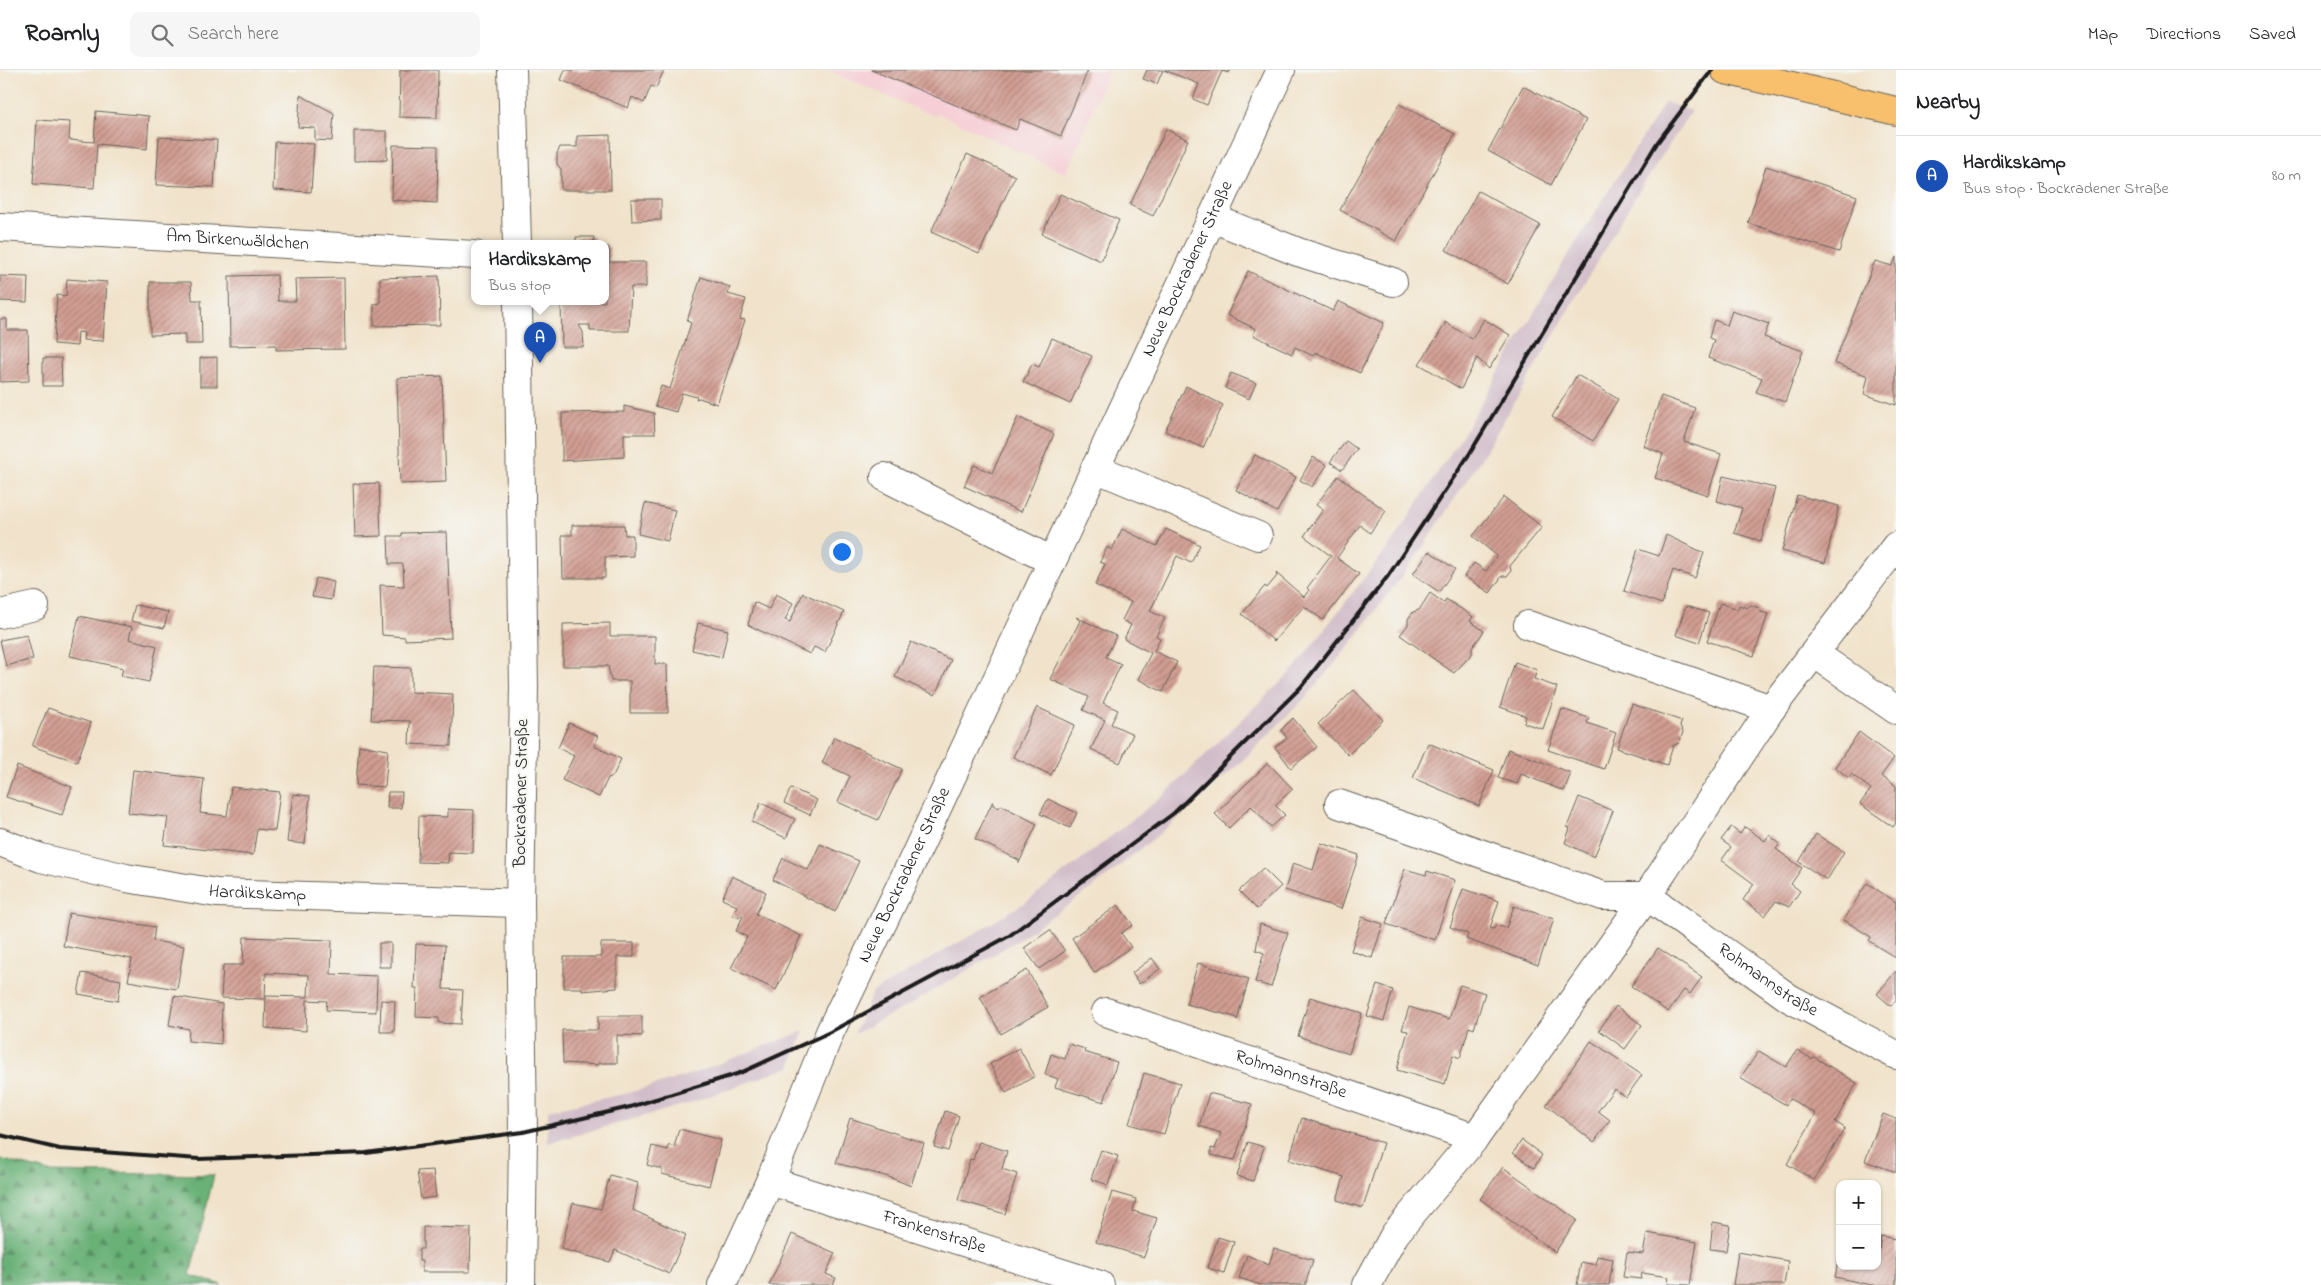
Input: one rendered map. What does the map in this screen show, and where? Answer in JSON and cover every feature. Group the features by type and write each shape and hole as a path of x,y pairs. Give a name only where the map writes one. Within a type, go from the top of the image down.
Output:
{"main road":[{"path":"1724,70 1896,111"}],"street":[{"path":"512,70 517,240"},
{"name":"Neue Bockradener Straße","path":"722,1285 770,1180 830,1032 915,856 1281,70"},
{"path":"1212,218 1298,252 1393,282"},
{"name":"Am Birkenwäldchen","path":"0,228 471,254"},
{"name":"Bockradener Straße","path":"518,305 524,688 520,903 523,1132 521,1285"},
{"path":"1095,468 1258,536"},
{"path":"885,477 1052,562"},
{"path":"1367,1285 1395,1234 1475,1138 1647,896 1771,709 1896,546"},
{"path":"0,614 35,606"},
{"path":"1528,625 1771,709"},
{"path":"1814,653 1896,710"},
{"path":"1339,804 1603,896 1647,896"},
{"name":"Hardikskamp","path":"0,842 41,858 126,878 217,893 520,903"},
{"name":"Rohmannstraße","path":"1647,896 1788,998 1896,1056"},
{"name":"Rohmannstraße","path":"1106,1012 1475,1138"},
{"name":"Frankenstraße","path":"770,1180 1100,1285"}],"shaded area":[{"path":"827,70 1109,70 1066,174 938,113 936,117"},
{"path":"1665,102 1691,111 1634,199 1484,454 1419,553 1349,646 1308,695 1243,760 1180,817 1095,886 1018,940 911,1004 854,1034 873,992 1026,902 1163,796 1292,671 1393,541 1465,431 1560,268"},
{"path":"804,1031 790,1067 687,1104 548,1143 548,1110 629,1093 695,1073"}],"green space":[{"path":"0,1159 50,1172 214,1175 190,1275 222,1285 0,1285"}],"building":[{"path":"400,70 438,70 437,118 399,117"},
{"path":"565,70 664,70 656,88 651,86 644,103 632,97 628,108 561,80"},
{"path":"871,70 1088,70 1061,136 1020,119 1016,130"},
{"path":"1147,70 1163,70 1157,84 1143,79"},
{"path":"1164,70 1230,70 1229,73 1222,71 1207,105 1193,99 1199,84"},
{"path":"1523,86 1586,120 1551,185 1488,151"},
{"path":"300,95 334,113 332,141 315,140 315,128 298,127"},
{"path":"1399,104 1455,134 1396,241 1340,210"},
{"path":"96,111 149,116 147,149 97,144 94,188 33,184 37,120 70,122 69,140 94,142"},
{"path":"1166,129 1188,140 1153,216 1130,205"},
{"path":"354,131 387,131 387,160 354,161"},
{"path":"610,135 611,190 561,190 561,169 557,164 557,154 560,147 577,147 577,136"},
{"path":"159,137 217,140 214,187 156,185"},
{"path":"275,142 314,144 311,192 273,190"},
{"path":"393,145 438,146 437,203 392,200"},
{"path":"967,154 1015,176 979,254 931,232"},
{"path":"1766,166 1857,196 1839,252 1748,223"},
{"path":"1478,191 1540,225 1508,284 1446,250"},
{"path":"1060,194 1119,220 1101,261 1042,234"},
{"path":"631,199 661,199 661,220 632,221"},
{"path":"576,237 594,237 594,240 576,240"},
{"path":"1896,257 1896,405 1864,394 1868,376 1834,363 1875,261 1892,266"},
{"path":"609,262 646,262 646,287 631,287 629,331 590,331 590,325 579,325 583,332 584,347 562,347 561,305 609,305"},
{"path":"1248,271 1333,311 1338,301 1384,323 1360,373 1315,352 1313,356 1295,347 1292,354 1253,335 1256,329 1227,315"},
{"path":"277,275 278,301 296,301 295,279 344,278 345,349 276,350 276,345 230,346 229,276"},
{"path":"0,276 28,277 27,302 0,301"},
{"path":"439,276 440,325 374,326 374,304 380,303 380,278"},
{"path":"701,277 730,287 728,294 746,299 740,319 745,320 717,404 699,398 696,399 697,397 682,393 676,412 655,406 661,386 670,389 691,323 687,321"},
{"path":"67,279 107,282 103,341 83,340 84,333 78,332 77,346 54,344 57,295 66,296"},
{"path":"150,282 191,282 192,300 201,300 202,344 185,344 185,334 150,335"},
{"path":"1732,311 1769,324 1764,337 1803,351 1785,402 1756,392 1762,378 1708,358 1714,340 1709,338 1714,320 1727,325"},
{"path":"0,319 7,319 7,330 28,330 29,381 0,382"},
{"path":"1484,319 1510,335 1489,369 1477,358 1461,389 1419,364 1445,325 1445,322 1472,339"},
{"path":"1052,338 1092,356 1070,404 1023,382 1032,364 1039,367"},
{"path":"217,357 217,386 200,386 200,358"},
{"path":"43,358 61,358 62,386 43,386"},
{"path":"1231,373 1256,383 1249,399 1225,388"},
{"path":"1577,375 1618,399 1593,441 1552,417"},
{"path":"442,376 446,482 400,484 397,378"},
{"path":"1186,386 1223,405 1203,448 1165,431"},
{"path":"1661,396 1695,408 1684,442 1721,454 1708,495 1655,478 1663,454 1644,446"},
{"path":"624,406 654,413 655,434 624,434 624,457 562,461 562,413 624,412"},
{"path":"1018,417 1054,434 1021,512 964,486 974,465 992,473"},
{"path":"1346,441 1357,449 1342,470 1330,462"},
{"path":"1255,455 1296,477 1277,512 1236,490"},
{"path":"1313,457 1327,465 1312,487 1300,480"},
{"path":"1338,476 1386,511 1370,533 1360,525 1337,558 1359,574 1323,620 1304,606 1274,641 1242,614 1265,586 1267,588 1277,576 1276,573 1304,597 1309,590 1307,588 1331,556 1304,536 1323,510 1316,505"},
{"path":"1723,476 1775,488 1761,541 1734,533 1742,508 1717,501"},
{"path":"379,483 381,536 355,537 353,484"},
{"path":"1797,495 1839,506 1825,563 1782,551"},
{"path":"1504,497 1542,527 1510,566 1511,571 1507,576 1502,576 1490,593 1464,576 1474,563 1486,571 1497,556 1473,536"},
{"path":"645,503 675,510 668,541 638,534"},
{"path":"572,525 624,525 625,535 633,535 633,556 605,557 605,578 563,578 562,535 572,535"},
{"path":"1122,529 1157,546 1166,529 1200,545 1191,563 1177,556 1150,611 1165,618 1156,636 1160,638 1154,651 1177,662 1163,692 1138,679 1151,653 1124,639 1131,625 1122,620 1131,602 1095,585 1105,564 1100,562 1107,547 1112,550"},
{"path":"447,532 451,638 405,640 405,637 382,635 380,585 404,586 403,564 389,564 388,536 402,536 402,533"},
{"path":"1666,535 1704,553 1695,578 1673,570 1662,604 1624,591 1638,549 1659,556"},
{"path":"1429,551 1455,569 1439,592 1413,574"},
{"path":"316,578 334,582 331,600 312,597"},
{"path":"803,593 844,612 825,652 814,647 810,654 748,625 754,602 769,609 776,594 793,603 785,620 790,622"},
{"path":"1430,593 1444,603 1446,599 1466,612 1473,617 1470,621 1484,631 1472,648 1472,654 1454,673 1400,635 1408,625 1408,619 1413,612 1419,610"},
{"path":"1720,603 1738,609 1739,605 1747,608 1751,605 1759,608 1761,612 1768,614 1754,656 1707,641"},
{"path":"135,605 168,612 164,628 131,621"},
{"path":"1686,606 1709,613 1699,643 1676,635"},
{"path":"79,616 132,627 129,639 157,646 149,682 121,676 123,668 70,656"},
{"path":"1076,617 1116,636 1106,657 1121,664 1103,703 1118,710 1111,724 1133,734 1120,763 1091,749 1105,720 1083,710 1089,697 1050,679 1080,621"},
{"path":"610,623 610,636 655,636 655,664 667,664 668,713 630,713 630,681 611,681 608,666 563,666 563,624"},
{"path":"698,623 728,630 722,657 692,650"},
{"path":"27,635 33,659 6,666 0,640"},
{"path":"911,642 951,660 935,695 895,677"},
{"path":"1515,662 1537,670 1534,679 1557,687 1543,729 1524,723 1526,716 1500,707"},
{"path":"374,667 411,668 411,692 453,694 451,746 409,744 410,721 371,720"},
{"path":"1354,690 1383,720 1348,755 1318,724"},
{"path":"1632,704 1682,721 1680,726 1683,732 1679,743 1673,746 1667,765 1617,748"},
{"path":"1037,707 1075,725 1051,775 1013,757"},
{"path":"48,708 91,723 77,762 32,746"},
{"path":"1562,709 1589,718 1587,723 1616,733 1604,769 1548,750"},
{"path":"1293,718 1317,747 1291,768 1275,747 1287,738 1281,730"},
{"path":"569,723 598,736 594,746 621,759 613,776 608,778 599,797 562,780 574,756 558,748"},
{"path":"1859,732 1894,758 1881,776 1896,786 1896,823 1893,827 1860,804 1871,789 1851,774 1849,778 1835,767"},
{"path":"834,737 902,769 878,820 838,802 850,776 822,763"},
{"path":"1428,743 1494,770 1479,806 1413,778"},
{"path":"359,745 388,750 385,787 356,785"},
{"path":"1508,749 1571,773 1564,791 1521,774 1517,784 1498,778"},
{"path":"1268,763 1293,789 1275,805 1285,815 1271,827 1251,806 1229,828 1215,814"},
{"path":"17,766 72,787 62,815 6,797"},
{"path":"133,770 204,779 200,813 227,816 231,787 280,792 275,831 257,829 253,855 164,845 168,817 128,813"},
{"path":"791,788 817,800 810,815 784,803"},
{"path":"388,792 402,792 401,808 387,808"},
{"path":"293,794 310,796 305,844 287,842"},
{"path":"1579,797 1613,811 1594,857 1565,843 1570,828 1567,827"},
{"path":"1048,799 1077,813 1070,828 1040,814"},
{"path":"993,801 993,805 999,808 1001,805 1037,824 1019,863 1019,860 975,839"},
{"path":"761,803 795,819 786,838 752,822"},
{"path":"448,809 474,810 473,853 449,852 448,863 418,862 419,816 448,817"},
{"path":"1731,827 1740,834 1745,827 1765,841 1769,835 1780,844 1776,849 1802,868 1791,884 1800,891 1789,907 1776,901 1765,916 1743,900 1754,884 1721,861 1731,847 1721,840"},
{"path":"1816,834 1844,852 1827,880 1799,862"},
{"path":"1321,843 1359,855 1341,909 1285,890 1293,863 1313,870"},
{"path":"820,844 859,861 835,912 773,880 783,858 808,870"},
{"path":"1263,868 1281,886 1257,909 1239,891"},
{"path":"1405,869 1426,875 1427,871 1455,880 1435,940 1386,924"},
{"path":"732,876 766,892 756,914 801,936 776,990 731,968 747,937 736,931 743,916 741,915 739,918 732,915 737,906 722,899"},
{"path":"1867,883 1896,902 1896,958 1869,941 1871,937 1844,920"},
{"path":"1463,889 1499,901 1490,928 1494,929 1496,925 1506,928 1514,906 1554,919 1538,965 1466,939 1468,934 1450,927"},
{"path":"1118,905 1133,925 1121,933 1131,947 1094,973 1072,938"},
{"path":"69,913 155,927 153,941 184,946 177,989 128,981 132,959 63,946"},
{"path":"1362,917 1383,924 1372,958 1351,951"},
{"path":"1260,924 1288,933 1271,987 1255,982 1264,953 1256,950"},
{"path":"1050,930 1065,951 1039,969 1024,948"},
{"path":"244,937 332,940 331,974 377,976 376,1012 326,1010 327,1001 307,1000 306,1031 265,1028 266,996 308,997 309,975 266,973 265,999 221,998 223,965 243,965"},
{"path":"379,943 391,943 391,967 379,967"},
{"path":"601,943 634,943 634,957 617,957 617,988 582,991 582,988 564,988 564,957 601,957"},
{"path":"416,944 445,945 443,989 463,990 461,1024 439,1023 439,1018 416,1017 417,988 414,988"},
{"path":"1658,948 1702,977 1690,994 1684,990 1668,1012 1631,986"},
{"path":"1152,958 1160,969 1139,984 1132,973"},
{"path":"1198,963 1249,979 1237,1020 1235,1017 1186,1004"},
{"path":"1027,970 1048,1007 1001,1034 980,997"},
{"path":"1896,971 1896,1000 1891,1006 1877,994"},
{"path":"82,973 121,980 118,1001 78,994"},
{"path":"1377,985 1393,990 1384,1021 1367,1016"},
{"path":"1460,985 1485,993 1474,1029 1469,1027 1460,1058 1453,1055 1445,1084 1397,1070 1408,1031 1402,1030 1409,1007 1449,1019"},
{"path":"174,996 222,1004 221,1044 188,1041 189,1029 169,1025"},
{"path":"1310,997 1362,1013 1349,1054 1298,1036"},
{"path":"381,1000 395,1001 394,1032 380,1032"},
{"path":"1616,1006 1642,1025 1625,1049 1599,1030"},
{"path":"598,1016 642,1016 642,1036 617,1035 617,1063 599,1063 599,1065 563,1063 562,1030 598,1030"},
{"path":"1591,1041 1642,1075 1626,1097 1614,1089 1598,1111 1610,1120 1594,1142 1546,1105"},
{"path":"1069,1044 1085,1049 1084,1052 1117,1062 1104,1102 1055,1087 1058,1079 1045,1074 1051,1054 1065,1059"},
{"path":"1019,1048 1035,1076 1006,1093 990,1064"},
{"path":"1797,1050 1812,1059 1814,1057 1857,1083 1835,1122 1845,1128 1814,1180 1787,1164 1816,1114 1790,1099 1786,1105 1740,1078 1759,1051 1786,1067"},
{"path":"1144,1073 1180,1083 1164,1134 1129,1124"},
{"path":"1209,1093 1252,1104 1235,1160 1211,1155 1211,1148 1215,1149 1221,1133 1199,1126"},
{"path":"945,1111 959,1116 948,1151 934,1147"},
{"path":"1883,1114 1896,1119 1896,1172 1865,1161"},
{"path":"850,1118 924,1143 911,1186 889,1177 836,1163"},
{"path":"1302,1118 1383,1143 1363,1208 1337,1200 1344,1177 1289,1160"},
{"path":"679,1129 721,1140 709,1186 662,1174 662,1169 647,1165 652,1146 668,1150 669,1145 674,1147"},
{"path":"1522,1140 1542,1155 1534,1168 1513,1153"},
{"path":"979,1142 1007,1151 1002,1169 1017,1174 1005,1214 958,1200 970,1159 973,1160"},
{"path":"1248,1142 1264,1147 1253,1181 1237,1176"},
{"path":"1101,1150 1118,1156 1108,1185 1091,1179"},
{"path":"1503,1167 1577,1220 1555,1252 1480,1199"},
{"path":"433,1170 436,1197 421,1199 417,1171"},
{"path":"610,1175 638,1183 633,1210 686,1235 669,1274 615,1250 610,1262 561,1249 573,1203 601,1209"},
{"path":"1112,1192 1136,1199 1133,1211 1157,1218 1144,1257 1096,1242"},
{"path":"1713,1222 1730,1225 1726,1251 1710,1249"},
{"path":"423,1227 471,1228 470,1272 422,1272 422,1261 419,1261 419,1249 423,1249"},
{"path":"1647,1233 1697,1242 1690,1285 1668,1284 1669,1277 1642,1273 1641,1279 1623,1277 1627,1252 1643,1254"},
{"path":"792,1234 835,1253 826,1274 836,1278 833,1285 769,1285"},
{"path":"1881,1236 1896,1239 1896,1285 1871,1285 1835,1277 1836,1270 1881,1270"},
{"path":"1218,1237 1234,1242 1224,1273 1208,1268"},
{"path":"1274,1248 1313,1260 1305,1285 1261,1285 1239,1278 1247,1255 1269,1265"},
{"path":"1738,1252 1788,1261 1784,1285 1733,1285"},
{"path":"1597,1256 1613,1259 1609,1285 1577,1285 1581,1262 1596,1265"}],"railway":[{"path":"0,1135 60,1149 199,1159 366,1153 523,1132 630,1107 740,1073 830,1032 1009,936 1174,813 1301,687 1388,576 1470,453 1657,143 1712,70"}],"place":[{"name":"Hardikskamp","path":"540,363"}]}
